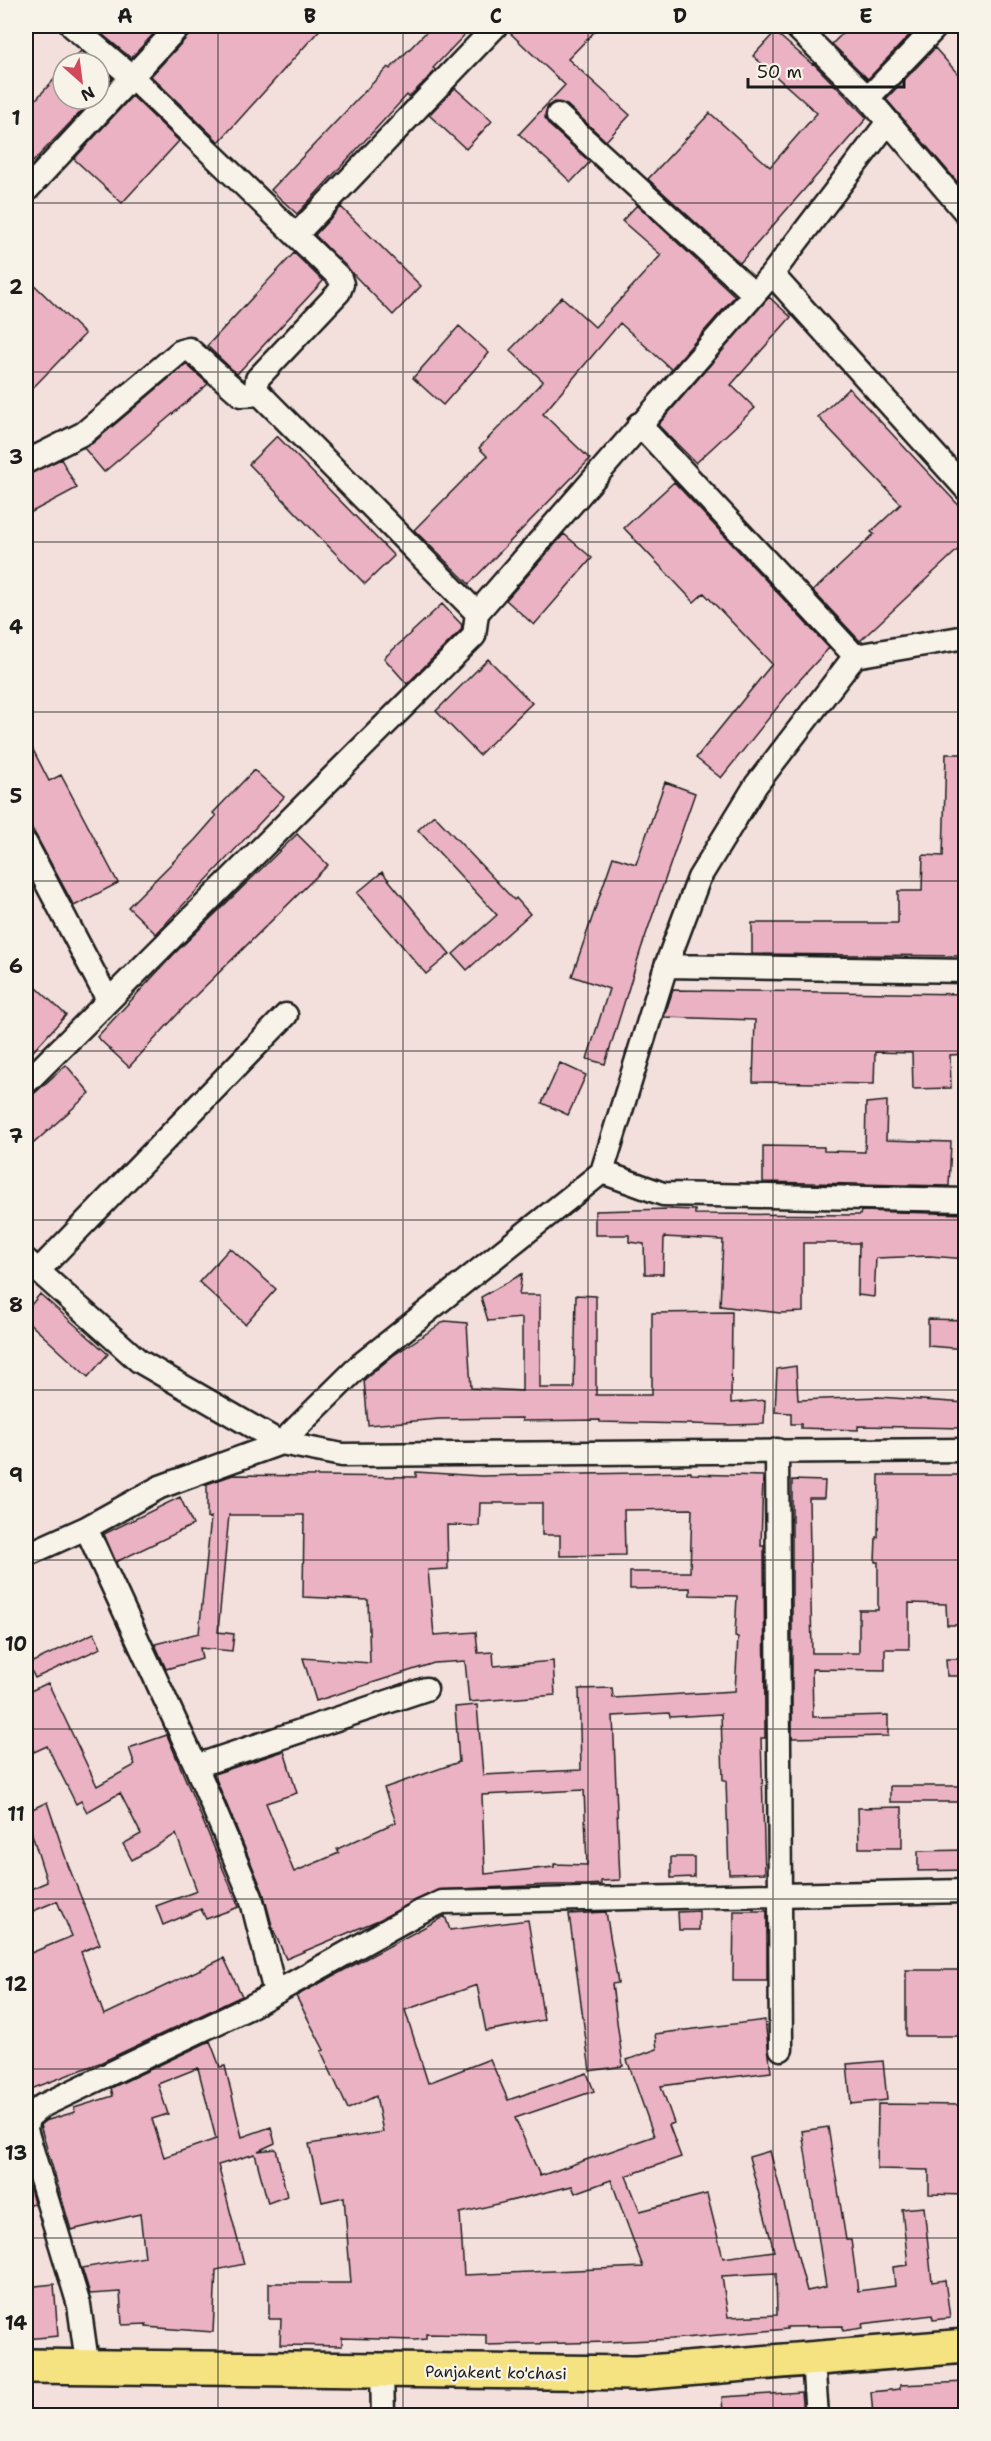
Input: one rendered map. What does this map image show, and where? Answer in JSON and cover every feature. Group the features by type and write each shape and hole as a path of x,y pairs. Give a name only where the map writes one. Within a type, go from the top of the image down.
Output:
{"main road":[{"name":"Panjakent ko'chasi","path":"26,2366 637,2373 966,2346"}],"street":[{"path":"72,26 132,77 340,278 342,284 339,291 257,379 256,387 260,394 477,613"},
{"path":"26,192 179,26"},
{"path":"296,235 496,26"},
{"path":"795,26 868,98 966,213"},
{"path":"868,98 937,26"},
{"path":"558,115 754,294"},
{"path":"26,1083 474,636 477,613 754,294 888,122"},
{"path":"771,273 966,489"},
{"path":"26,462 84,433 181,351 189,349 241,395 260,394"},
{"path":"639,424 855,656"},
{"path":"26,1555 86,1528 160,1486 281,1443 360,1365 602,1172 666,966 699,878 756,785 855,656 966,637"},
{"path":"26,844 108,1000"},
{"path":"666,966 966,971"},
{"path":"286,1015 32,1266 139,1361 281,1443 342,1455 966,1450"},
{"path":"602,1172 663,1194 966,1200"},
{"path":"777,1450 781,2049"},
{"path":"86,1528 196,1766 252,1897 275,1992"},
{"path":"196,1766 426,1689"},
{"path":"88,2368 80,2305 26,2129 28,2118 42,2106 248,2008 420,1911 442,1902 966,1891"},
{"path":"813,2360 816,2415"},
{"path":"382,2370 383,2415"}],"building":[{"path":"92,26 161,26 131,58"},
{"path":"192,26 323,26 219,142 151,76 189,35"},
{"path":"432,26 473,26 433,68 436,70 409,97 407,95 297,214 271,190 388,67 390,69"},
{"path":"509,26 600,26 568,59 630,115 606,141 567,105 554,102 548,106 545,118 549,125 590,162 571,182 519,134 565,85 508,31"},
{"path":"850,26 917,27 868,79 832,44"},
{"path":"775,32 813,63 867,118 740,263 648,179 710,113 770,167 817,113 753,56"},
{"path":"935,48 966,83 966,192 886,99"},
{"path":"51,83 51,111 82,111 26,169 26,110"},
{"path":"455,88 492,121 466,149 429,115"},
{"path":"132,96 179,141 122,203 74,159"},
{"path":"637,205 735,296 671,369 620,323 543,414 590,459 469,584 414,530 487,456 479,448 543,381 510,350 562,297 595,327 661,255 622,221"},
{"path":"341,207 421,286 393,315 315,235"},
{"path":"294,253 323,281 237,374 207,346"},
{"path":"26,277 85,334 26,395"},
{"path":"769,297 791,317 731,385 755,408 696,463 658,425"},
{"path":"459,326 489,353 443,405 413,378"},
{"path":"186,364 208,384 104,472 84,448 93,443"},
{"path":"849,388 966,513 966,542 860,641 813,591 874,534 871,532 901,504 818,417"},
{"path":"277,436 394,556 365,584 249,464"},
{"path":"61,459 77,488 26,515 26,475"},
{"path":"674,482 829,648 796,684 721,778 696,758 772,664 704,593 694,602 624,528"},
{"path":"564,534 592,558 534,625 506,600"},
{"path":"442,604 462,625 461,630 407,684 384,658"},
{"path":"488,659 532,703 479,755 436,711"},
{"path":"26,736 49,781 61,775 118,883 74,906 26,817"},
{"path":"946,754 966,754 966,956 752,954 752,923 898,923 898,891 922,891 923,855 943,856"},
{"path":"254,770 284,797 156,934 128,907 195,840 216,816 213,813"},
{"path":"665,782 695,793 641,949 605,1064 587,1059 609,989 572,976 613,857 636,864"},
{"path":"434,815 530,914 467,970 453,954 497,915 418,830"},
{"path":"297,834 328,865 186,1005 129,1067 97,1037 175,953"},
{"path":"382,872 450,954 426,974 357,893"},
{"path":"37,988 66,1015 26,1059 26,1001"},
{"path":"673,990 966,994 966,1054 950,1055 951,1088 913,1089 912,1053 875,1052 874,1084 753,1082 755,1020 664,1017"},
{"path":"560,1063 586,1075 568,1115 542,1103"},
{"path":"66,1065 90,1093 26,1150 26,1101"},
{"path":"887,1101 886,1140 951,1142 949,1186 763,1182 763,1146 824,1147 824,1151 865,1152 866,1103"},
{"path":"695,1210 695,1214 860,1215 861,1211 966,1214 966,1259 930,1256 876,1258 874,1297 858,1295 859,1243 803,1243 803,1312 780,1313 720,1306 723,1240 664,1237 663,1274 645,1274 644,1244 629,1242 629,1235 595,1235 595,1211"},
{"path":"230,1248 276,1289 245,1324 199,1282"},
{"path":"522,1274 519,1295 540,1295 540,1388 574,1388 576,1295 596,1296 596,1395 652,1395 652,1313 732,1312 731,1403 765,1400 764,1424 600,1422 600,1420 522,1421 522,1418 439,1419 368,1425 364,1380 394,1355 445,1321 467,1323 471,1388 522,1391 522,1318 488,1321 481,1297"},
{"path":"40,1294 108,1354 88,1377 26,1320 26,1311"},
{"path":"928,1319 966,1320 966,1349 928,1346"},
{"path":"796,1366 798,1400 878,1397 966,1403 966,1428 858,1426 858,1430 801,1428 801,1424 791,1424 791,1413 775,1412 777,1369"},
{"path":"416,1472 481,1476 691,1472 691,1474 763,1476 761,1546 764,1546 765,1738 761,1738 765,1873 729,1874 721,1714 670,1717 669,1713 613,1716 620,1880 586,1885 437,1890 381,1919 286,1959 273,1929 263,1892 214,1774 284,1751 297,1793 266,1803 294,1872 339,1853 337,1849 396,1822 384,1788 459,1762 455,1707 477,1705 483,1775 581,1770 579,1689 612,1688 613,1698 735,1691 738,1637 735,1636 737,1596 690,1595 690,1588 630,1589 630,1572 690,1572 692,1509 624,1510 625,1555 560,1556 560,1535 542,1535 542,1503 480,1503 479,1526 447,1525 448,1569 428,1570 434,1635 476,1632 478,1653 493,1652 494,1666 553,1661 555,1695 469,1702 465,1661 434,1663 316,1701 303,1658 370,1663 368,1600 303,1597 304,1515 229,1515 218,1632 234,1634 232,1651 200,1648 202,1659 166,1669 155,1644 199,1633 211,1517 207,1518 207,1484 233,1475 416,1477","holes":["584,1790 587,1865 554,1864 554,1867 485,1874 482,1795"]},
{"path":"879,1475 966,1475 966,1625 947,1625 946,1604 909,1603 909,1649 885,1649 885,1670 812,1669 813,1717 888,1715 888,1736 792,1738 792,1480 825,1481 824,1498 809,1498 812,1653 859,1653 859,1610 878,1610 878,1562 875,1562 876,1537 878,1537"},
{"path":"180,1497 193,1525 116,1562 104,1534"},
{"path":"94,1633 101,1648 35,1678 28,1664"},
{"path":"946,1659 966,1659 966,1676 947,1676"},
{"path":"48,1683 97,1786 135,1765 129,1748 167,1735 239,1907 206,1919 201,1909 163,1925 156,1906 197,1891 176,1834 132,1860 123,1844 141,1834 120,1793 87,1812 81,1801 76,1804 47,1746 34,1752 26,1732 26,1693"},
{"path":"890,1786 966,1786 966,1802 890,1802"},
{"path":"47,1802 68,1865 100,1944 81,1952 104,2015 224,1958 242,1996 102,2062 26,2091 26,1955 72,1936 57,1901 26,1914 26,1891 47,1882 31,1831 26,1831 26,1812"},
{"path":"902,1807 902,1848 859,1848 858,1808"},
{"path":"966,1850 966,1870 918,1871 918,1851"},
{"path":"671,1857 694,1857 694,1877 671,1878"},
{"path":"699,1911 699,1930 679,1930 678,1912"},
{"path":"734,1911 767,1911 767,1981 733,1981"},
{"path":"606,1912 618,1983 612,1984 623,2066 590,2071 569,1914"},
{"path":"445,1916 450,1930 528,1920 544,2020 486,2031 477,1985 405,2010 428,2083 490,2059 508,2100 587,2073 594,2091 515,2118 540,2176 654,2136 627,2060 657,2049 655,2034 765,2020 771,2072 661,2086 674,2123 669,2125 681,2157 626,2176 640,2211 707,2194 723,2258 774,2251 749,2157 770,2151 807,2291 826,2287 802,2131 828,2127 846,2240 851,2240 858,2291 895,2286 893,2267 908,2265 902,2209 924,2207 932,2282 945,2280 950,2318 933,2320 932,2315 862,2324 863,2328 843,2331 843,2326 787,2327 787,2329 672,2339 608,2342 486,2345 486,2335 426,2334 426,2339 415,2340 342,2338 342,2346 280,2345 281,2319 269,2319 269,2283 351,2283 344,2197 322,2202 309,2144 383,2132 376,2096 348,2109 321,2051 324,2050 296,1996","holes":["611,2180 643,2267 464,2275 460,2213 572,2186 575,2193","776,2273 777,2315 728,2317 722,2276"]},
{"path":"906,1970 966,1970 966,2036 906,2036"},
{"path":"210,2041 220,2067 225,2066 242,2137 271,2127 275,2143 258,2151 276,2149 287,2196 268,2203 255,2154 218,2165 244,2264 216,2270 213,2332 146,2327 147,2324 122,2325 120,2292 90,2294 82,2268 145,2257 140,2214 71,2230 40,2125 45,2121 75,2112 74,2108 113,2096 111,2088","holes":["198,2068 216,2139 164,2157 152,2119 168,2114 158,2084"]},
{"path":"883,2061 887,2100 851,2104 847,2064"},
{"path":"878,2104 966,2105 966,2195 929,2194 929,2170 877,2169"},
{"path":"26,2175 34,2203 26,2205"},
{"path":"54,2284 58,2336 26,2339 26,2287"},
{"path":"966,2382 966,2415 873,2415 871,2392 900,2389 900,2385"},
{"path":"801,2392 803,2415 723,2415 722,2397"}]}
